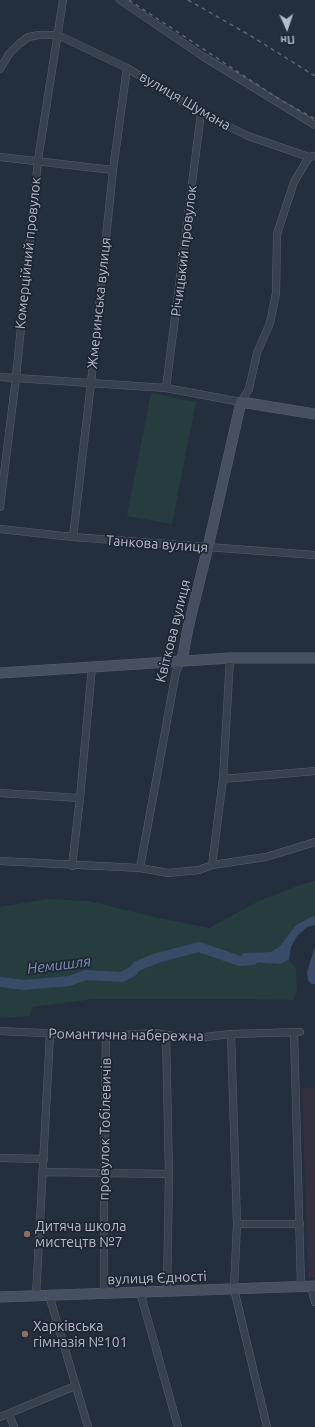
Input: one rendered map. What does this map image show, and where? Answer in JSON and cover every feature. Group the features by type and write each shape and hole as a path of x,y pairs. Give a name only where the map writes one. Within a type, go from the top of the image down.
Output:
{"street":[{"name":"Комерційний провулок","path":"0,507 16,377 38,160 63,0"},
{"path":"120,0 204,57 315,125"},
{"path":"0,69 9,54 28,37 39,35 58,35"},
{"name":"вулиця Шумана","path":"58,35 127,68 201,113 248,136 312,157"},
{"name":"Жмеринська вулиця","path":"73,537 91,383 113,170 127,68"},
{"name":"Річицький провулок","path":"166,388 201,113"},
{"path":"0,157 38,160 113,170"},
{"path":"241,402 249,389 257,353 270,323 276,293 276,234 294,182 312,157"},
{"path":"0,377 166,388 315,414"},
{"name":"Квіткова вулиця","path":"140,868 176,672 183,655 241,402"},
{"name":"Танкова вулиця","path":"0,529 73,537 315,555"},
{"path":"212,865 222,779 230,658"},
{"path":"0,673 230,658 315,658"},
{"path":"72,866 92,667"},
{"path":"222,779 315,771"},
{"path":"0,793 80,798"},
{"path":"0,861 72,866 140,868 168,873 199,870 212,865 266,857 315,842"},
{"name":"Романтична набережна","path":"0,1031 106,1036 155,1033 196,1038 231,1034 297,1032 300,1224"},
{"path":"36,1296 50,1034"},
{"path":"231,1034 237,1224 234,1289 267,1427"},
{"path":"166,1035 170,1174 168,1291"},
{"name":"провулок Тобілевичів","path":"104,1293 106,1036"},
{"path":"0,1158 44,1159"},
{"path":"43,1172 170,1174"},
{"path":"237,1224 300,1224 309,1286 315,1302"},
{"name":"вулиця Єдності","path":"0,1297 309,1286"},
{"path":"140,1292 178,1427"},
{"path":"49,1295 88,1427"},
{"path":"0,1417 75,1386"},
{"path":"9,1414 14,1427"}],"shaded area":[{"path":"302,1088 315,1088 315,1277 308,1277"}],"green space":[{"path":"151,393 196,402 172,524 127,516"},
{"path":"315,881 315,916 311,917 287,936 280,946 271,952 244,953 281,964 289,959 296,969 297,992 293,1000 94,999 32,1007 30,1016 0,1018 0,907 48,899 89,901 154,917 209,928 259,901 300,885"}],"water":[{"path":"315,916 315,925 307,927 297,936 291,947 289,959 281,964 240,961 243,953 271,952 280,946 295,926"},
{"path":"315,947 315,984 311,984 308,980 307,972"}],"waterway":[{"name":"Немишля","path":"0,982 23,985 69,981 86,975 122,977 133,971 137,966 157,958 199,947 240,961 253,960"}],"railway":[{"path":"129,0 279,99 315,119"},
{"path":"188,0 251,36 315,76"}],"place":[{"name":"Дитяча школа мистецтв №7","path":"27,1234"},
{"name":"Харківська гімназія №101","path":"25,1334"}]}
